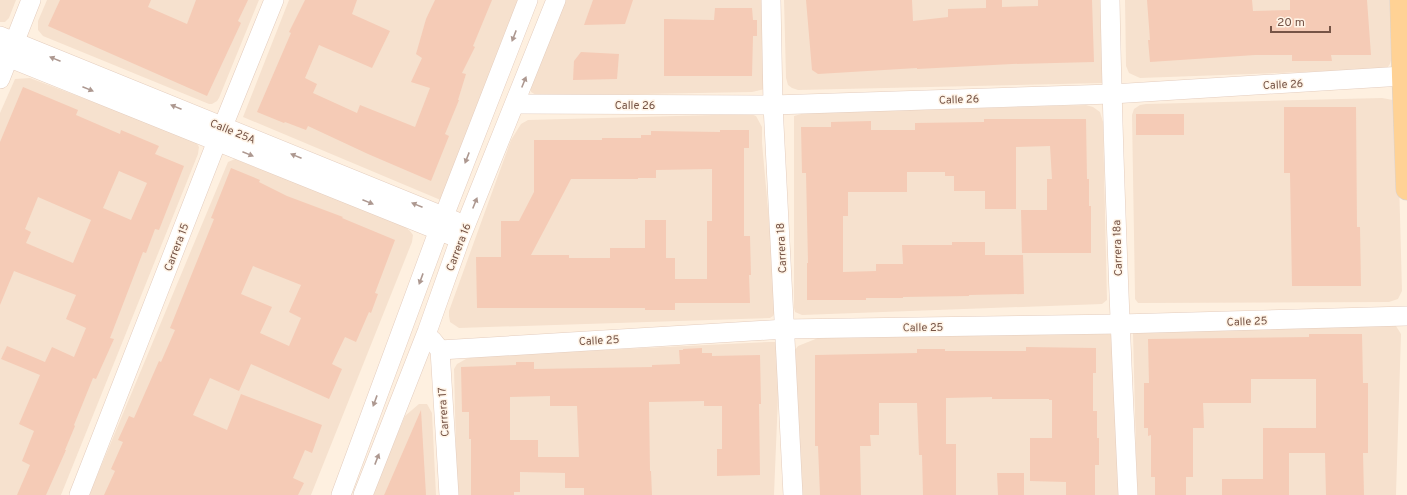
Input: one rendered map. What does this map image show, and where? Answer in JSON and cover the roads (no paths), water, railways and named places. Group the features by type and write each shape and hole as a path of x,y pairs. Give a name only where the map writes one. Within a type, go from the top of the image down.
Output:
{"main road":[{"path":"1402,0 1407,189"}],"street":[{"path":"0,79 6,47 31,0"},
{"name":"Carrera 15","path":"79,495 274,0"},
{"path":"340,495 441,223 528,0"},
{"name":"Carrera 16","path":"363,495 427,332 463,232 556,0"},
{"name":"Carrera 18","path":"771,0 773,105 793,495"},
{"name":"Carrera 18a","path":"1110,0 1120,324 1128,495"},
{"name":"Calle 25A","path":"6,47 463,232"},
{"name":"Calle 26","path":"515,104 773,105 1112,94 1403,76"},
{"name":"Calle 25","path":"440,350 785,329 1120,324 1407,316"},
{"path":"427,332 440,350"},
{"name":"Carrera 17","path":"440,350 449,495"}]}
